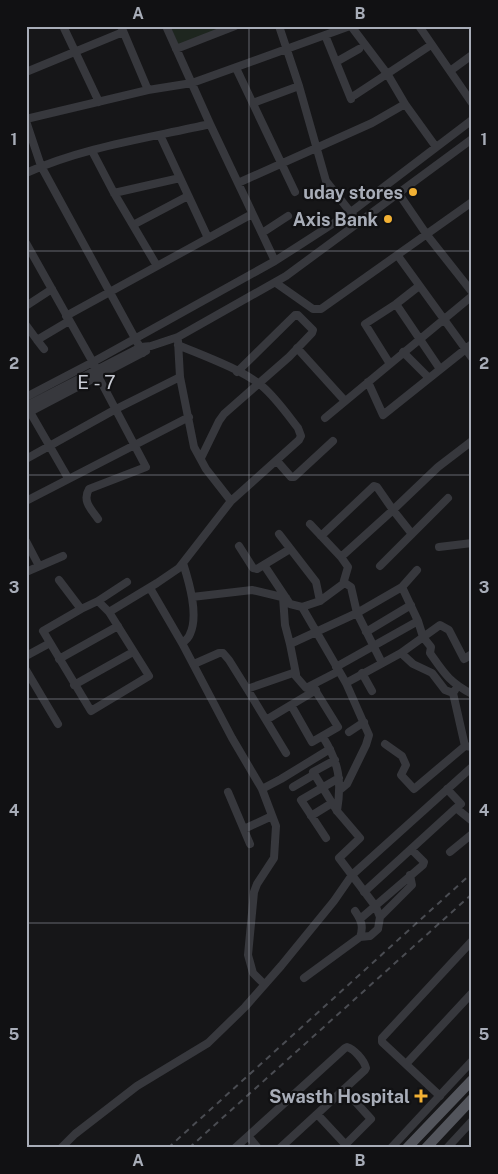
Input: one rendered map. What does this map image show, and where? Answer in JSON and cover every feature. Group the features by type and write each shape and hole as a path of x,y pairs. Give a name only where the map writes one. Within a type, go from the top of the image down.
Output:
{"main road":[{"path":"407,1148 472,1080"},
{"path":"426,1148 472,1099"}],"street":[{"path":"63,26 99,102"},
{"path":"166,26 275,261"},
{"path":"176,49 235,26"},
{"path":"279,26 299,86 326,181 359,223"},
{"path":"142,350 41,166 26,120 148,90 192,83 351,26 388,75 405,104 436,147"},
{"path":"419,26 472,104"},
{"path":"26,72 75,52 122,29 148,90"},
{"path":"325,35 353,97 431,45"},
{"path":"336,62 359,49"},
{"path":"450,71 472,55"},
{"path":"236,68 295,192"},
{"path":"253,104 299,86"},
{"path":"238,183 372,123 405,104"},
{"path":"68,478 27,408 96,369 136,338 275,261 351,212 472,120"},
{"path":"26,174 41,166 92,151 210,124"},
{"path":"160,136 208,238"},
{"path":"26,397 151,346 178,341 276,282 472,139"},
{"path":"92,151 114,193 157,266"},
{"path":"114,193 180,178"},
{"path":"325,418 472,294 427,235 399,194"},
{"path":"133,225 188,196"},
{"path":"276,282 313,309 318,310 398,256 472,202"},
{"path":"37,340 110,290 252,214"},
{"path":"262,233 288,216"},
{"path":"26,243 28,252 52,289 96,369 146,467 89,489 86,494 87,504 98,519"},
{"path":"398,256 444,319 469,346 472,358"},
{"path":"390,364 365,324 419,286"},
{"path":"26,306 52,289"},
{"path":"396,304 440,369"},
{"path":"201,458 224,414 313,332 297,314 237,372"},
{"path":"26,325 44,349"},
{"path":"109,612 176,570 230,501 299,440 301,433 275,400 258,384 178,341"},
{"path":"178,341 180,377 189,417 191,438 206,469 230,501"},
{"path":"368,382 383,415 469,346"},
{"path":"297,348 345,401"},
{"path":"403,352 428,378"},
{"path":"26,459 116,409 180,377"},
{"path":"26,501 189,417"},
{"path":"276,461 291,477 294,477 333,441"},
{"path":"341,557 438,467 472,441"},
{"path":"321,536 374,486 412,534"},
{"path":"380,566 448,498"},
{"path":"264,565 290,604 302,607 320,601 343,584 348,567 310,524"},
{"path":"279,534 316,582 320,601"},
{"path":"26,541 39,566"},
{"path":"439,547 472,542"},
{"path":"239,546 255,569 290,549"},
{"path":"26,572 62,556"},
{"path":"182,643 190,634 193,621 192,597 183,563"},
{"path":"290,644 357,613 402,587 417,570"},
{"path":"59,580 80,608"},
{"path":"98,601 109,612 149,676 91,711 43,631 80,608 98,601 127,582"},
{"path":"343,584 346,583 351,587 357,613 382,663"},
{"path":"385,744 402,756 406,765 401,775 414,789 469,747 455,690 430,653 431,647 423,636 402,587"},
{"path":"150,588 262,789 276,826 274,858 254,892 248,955 254,973 264,984"},
{"path":"192,597 252,590 284,597"},
{"path":"284,597 285,625 296,674 306,688 314,688"},
{"path":"366,632 411,605"},
{"path":"302,607 346,683 369,735 348,784 341,790"},
{"path":"266,720 291,705 338,669 418,621"},
{"path":"346,683 401,653 440,625 449,630 464,659 472,654"},
{"path":"59,659 118,626"},
{"path":"26,656 50,643"},
{"path":"74,685 133,652"},
{"path":"194,664 222,653 229,660 286,754"},
{"path":"401,653 413,664 432,673 445,690 472,694"},
{"path":"26,670 58,724"},
{"path":"247,689 294,672 296,674"},
{"path":"362,673 372,691"},
{"path":"291,705 312,742 338,727 314,688"},
{"path":"349,732 364,722"},
{"path":"322,737 335,760 339,778 341,790 337,811"},
{"path":"262,789 330,749"},
{"path":"304,978 360,937 370,936 378,929 380,917 376,907 339,858 360,838 337,811 313,772 335,760"},
{"path":"52,1148 63,1145 137,1086 208,1043 245,1008 281,966 334,901 352,875 472,767"},
{"path":"293,787 315,774"},
{"path":"326,838 301,800 339,778"},
{"path":"364,892 461,804 447,789"},
{"path":"228,792 250,844"},
{"path":"311,816 332,803"},
{"path":"456,808 472,821"},
{"path":"244,829 272,816"},
{"path":"450,852 472,834"},
{"path":"360,919 424,864 411,849"},
{"path":"380,917 412,885 410,875"},
{"path":"355,911 363,929 360,937"},
{"path":"440,1096 382,1042 382,1038 472,941"},
{"path":"406,1064 472,994"},
{"path":"235,1148 345,1048 349,1047 364,1063 366,1068 317,1114 289,1145 280,1148"},
{"path":"391,1148 472,1061"},
{"path":"317,1114 344,1143 347,1143 370,1119 344,1089"},
{"path":"447,1148 472,1121"},
{"path":"248,1136 258,1148"}],"shaded area":[{"path":"170,26 225,26 179,46"}],"railway":[{"path":"168,1148 472,873"},
{"path":"189,1148 472,894"}],"place":[{"name":"uday stores","path":"413,192"},
{"name":"Axis Bank","path":"388,219"},
{"name":"Swasth Hospital","path":"421,1096"}],"district":[{"name":"E - 7","path":"97,382"}]}
